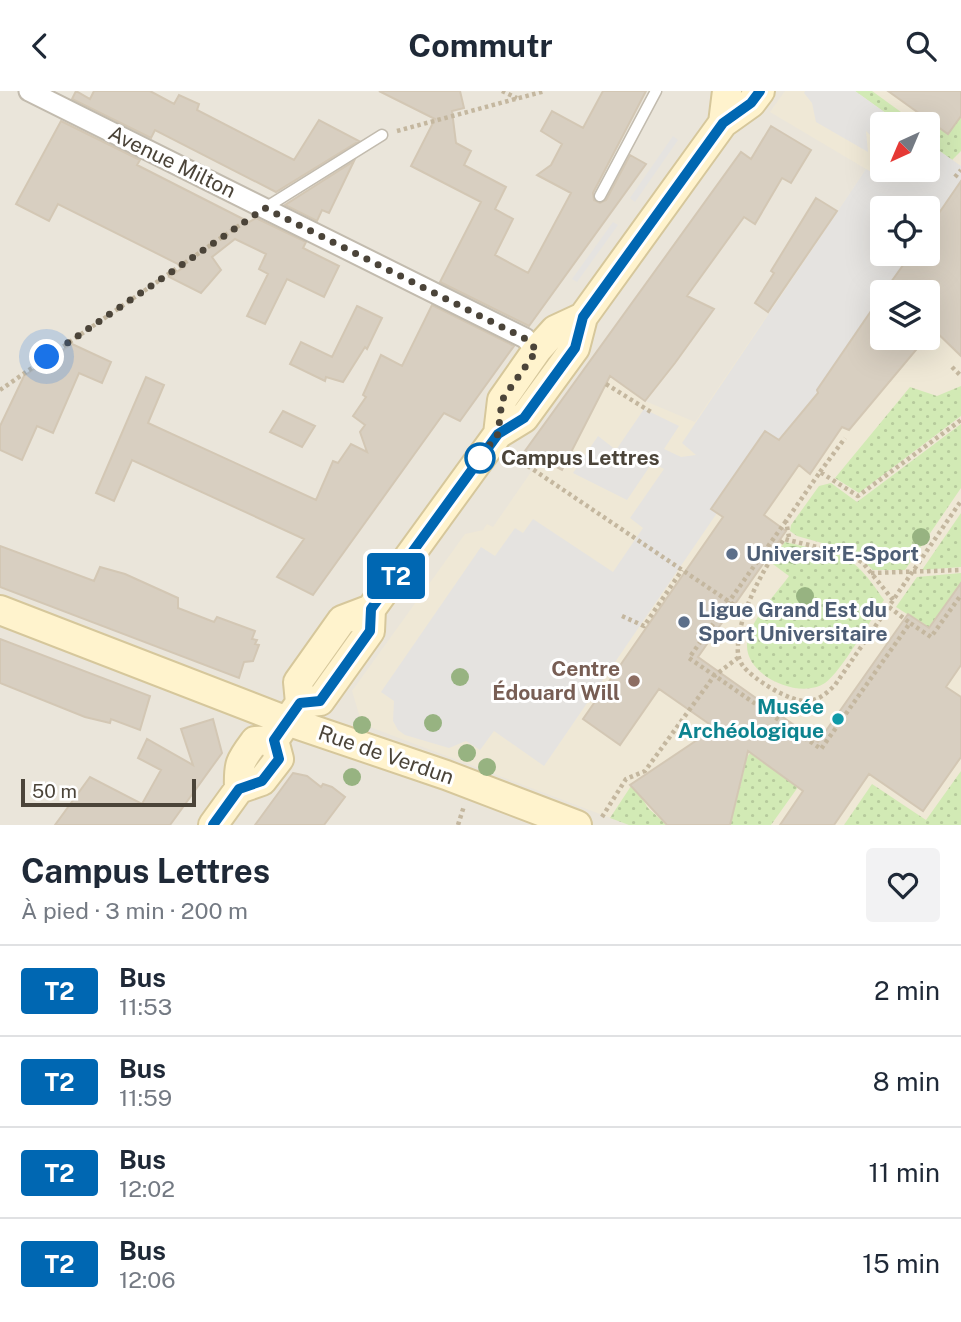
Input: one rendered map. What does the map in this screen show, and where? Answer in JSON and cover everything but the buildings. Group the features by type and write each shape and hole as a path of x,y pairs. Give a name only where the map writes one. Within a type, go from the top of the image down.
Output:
{"main road":[{"path":"723,123 727,91"},
{"path":"213,825 239,789 262,781 279,759 298,682 342,620 371,609 498,434 524,418 575,348 583,317 723,123 751,103 760,91"},
{"path":"498,434 502,400 537,350 555,330 583,317"},
{"name":"Rue de Verdun","path":"0,610 287,722 590,821"}],"street":[{"name":"Avenue Milton","path":"29,91 524,338 537,350"}],"lane":[{"path":"600,196 656,91"},
{"path":"265,208 382,135"}],"path":[{"path":"502,91 517,98"},
{"path":"382,135 545,91"},
{"path":"955,177 961,170"},
{"path":"0,390 265,208"},
{"path":"952,367 961,376"},
{"path":"606,384 652,412"},
{"path":"820,472 858,496 961,420"},
{"path":"845,437 690,658 821,749 910,622"},
{"path":"516,458 747,613"},
{"path":"893,600 851,555 789,537 784,538 766,564 747,613 737,645 739,657 743,666 780,694 798,701 809,701 823,696 835,685 961,501"},
{"path":"786,521 789,537"},
{"path":"622,616 643,627 682,570"},
{"path":"870,573 961,571"},
{"path":"889,607 931,636 961,596"},
{"path":"590,821 626,779 645,771 714,676 739,657"},
{"path":"458,825 465,805"}],"shaded area":[{"path":"0,91 961,91 961,825 0,825"},
{"path":"785,91 961,91 961,825 629,825 362,724 352,691 465,534 483,530 487,524 493,527 540,459 563,469 610,377 645,401 695,422 866,169 770,112"},
{"path":"855,91 884,112 870,112 870,135 866,131 868,152 816,122 812,103 804,93"},
{"path":"673,136 678,140 635,202 630,198"},
{"path":"940,151 961,166 961,217 940,248 940,196 870,196 870,266 928,266 918,280 870,280 871,350 800,455 765,431 712,509 717,513 544,766 494,731 480,750 466,741 449,748 405,735 398,730 393,721 394,701 381,692 481,547 495,556 515,528 523,533 533,519 613,572 643,528 630,518 664,469 652,463 627,500 573,473 598,436 616,450 644,409 679,426 664,449 681,457 696,455 682,443 866,169 870,171 870,182 940,182"},
{"path":"613,222 618,225 577,282 572,279"}],"green space":[{"path":"855,91 872,91 901,112 884,112"},
{"path":"961,116 961,151 952,160 940,152 940,128 948,134"},
{"path":"961,386 961,416 859,493 835,478 910,387 937,396"},
{"path":"961,424 961,488 905,570 873,570 854,552 797,536 790,531 791,525 819,486 831,483 857,502"},
{"path":"961,513 961,567 922,570"},
{"path":"785,542 843,557 862,571 884,600 832,677 814,688 789,687 776,682 764,675 749,656 747,644 753,626 789,576 770,562"},
{"path":"961,573 961,584 929,628 896,607 917,577"},
{"path":"750,753 798,787 771,825 730,825 745,766 742,764"},
{"path":"961,771 961,825 844,825 872,784 926,820"},
{"path":"633,783 648,808 667,825 629,825 610,818"}],"bus line":[{"name":"T2","path":"213,825 239,789 262,781 274,767 279,759 274,740 300,703 320,701 370,631 371,609 498,434 524,418 575,348 583,317 723,123 751,103 760,91"}],"place":[{"name":"Campus Lettres","path":"480,458"},
{"name":"Universit’E-Sport","path":"732,554"},
{"name":"Ligue Grand Est du Sport Universitaire","path":"684,622"},
{"name":"Centre Édouard Will","path":"634,681"},
{"name":"Musée Archéologique","path":"838,719"}],"route":[{"path":"47,357 265,208 524,338 537,350 502,400 498,434 480,458"}]}
